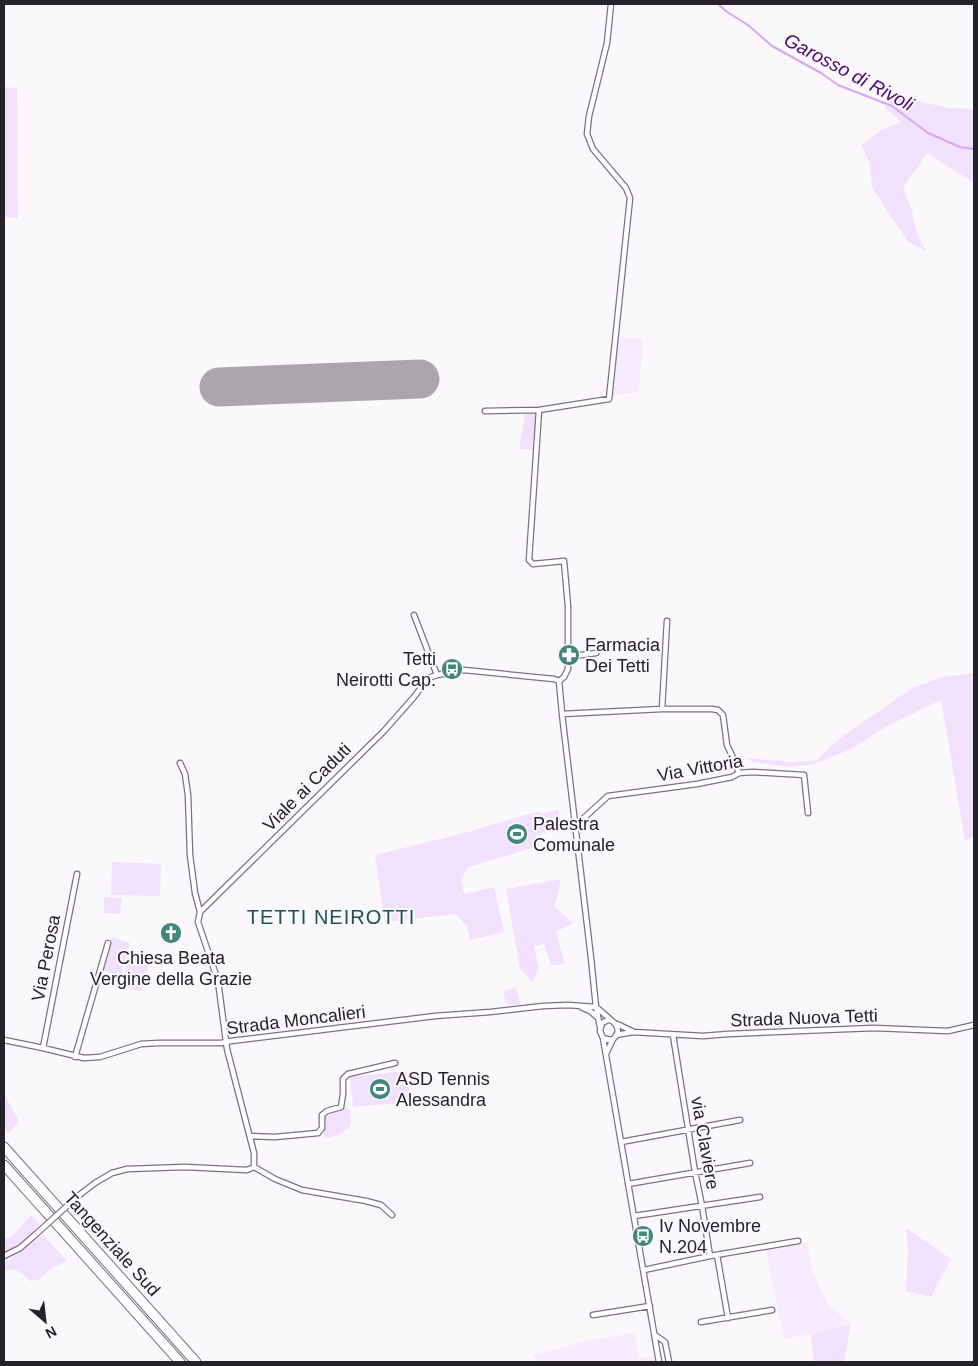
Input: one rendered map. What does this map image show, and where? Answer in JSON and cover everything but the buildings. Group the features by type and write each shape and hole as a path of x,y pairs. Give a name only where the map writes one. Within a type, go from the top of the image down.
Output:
{"highway":[{"name":"Tangenziale Sud","path":"4,1147 196,1362"},
{"name":"Tangenziale Sud","path":"4,1165 180,1362"}],"street":[{"path":"485,411 539,410 609,399 630,198 626,188 593,149 588,134 589,116 607,44 611,4"},
{"path":"539,410 529,560 533,564 564,561 568,606 568,669 564,677 559,681"},
{"path":"414,615 437,675 464,670 554,678 559,681"},
{"path":"662,709 667,620"},
{"path":"567,657 596,653"},
{"name":"Viale ai Caduti","path":"200,912 384,730 414,697 428,678 437,675"},
{"path":"559,681 596,1007 660,1362"},
{"path":"562,714 662,709 718,710 723,716 727,745 739,773"},
{"path":"180,763 185,774 188,795 190,855 195,894 200,912 198,922 218,981 226,1042 254,1153 254,1167"},
{"name":"Via Vittoria","path":"575,826 608,796 697,784 732,777 739,773 753,772 804,775 808,813"},
{"name":"Via Perosa","path":"43,1048 77,874"},
{"path":"75,1057 108,943"},
{"name":"Strada Moncalieri","path":"4,1040 84,1058 100,1057 141,1044 159,1042 222,1044 436,1016 543,1006 596,1007"},
{"path":"580,1006 598,1017"},
{"path":"596,1007 616,1024 618,1030 605,1055"},
{"path":"600,1028 604,1021 611,1020"},
{"name":"Strada Nuova Tetti","path":"616,1024 633,1032"},
{"name":"Strada Nuova Tetti","path":"615,1037 633,1032 702,1036 874,1028 948,1031 974,1025"},
{"name":"via Claviere","path":"673,1035 710,1256"},
{"path":"603,1038 609,1040 615,1037"},
{"path":"250,1136 318,1133 322,1128 322,1116 327,1110 341,1107 343,1079 348,1074 395,1063"},
{"path":"621,1142 740,1120"},
{"path":"628,1184 750,1163"},
{"path":"4,1256 20,1248 78,1196 112,1173 127,1169 185,1167 247,1170 254,1167"},
{"path":"254,1167 275,1179 302,1190 366,1201 381,1206 392,1216"},
{"path":"634,1216 760,1197"},
{"path":"644,1270 710,1256 798,1241"},
{"path":"716,1255 728,1318"},
{"path":"593,1315 650,1306"},
{"path":"701,1322 772,1310"},
{"path":"654,1334 665,1342 669,1362"}],"shaded area":[{"path":"4,87 17,88 18,218 4,217"},
{"path":"895,96 949,108 974,109 974,183 927,153 903,188 912,211 916,231 926,251 909,242 888,213 872,186 870,163 861,145 880,131 901,122 885,108"},
{"path":"618,337 643,339 639,391 611,397"},
{"path":"525,414 536,414 533,450 519,449"},
{"path":"974,673 974,837 965,840 941,700 887,726 851,749 814,764 789,767 753,762 745,758 792,762 817,760 840,738 914,687 943,677"},
{"path":"558,809 562,828 537,835 539,846 468,867 461,880 464,894 494,887 504,932 470,940 467,926 456,914 385,922 375,855 472,831 540,811 541,814"},
{"path":"112,862 161,864 160,896 111,895"},
{"path":"561,879 555,907 573,923 556,932 565,964 551,966 544,944 534,946 539,969 532,982 520,969 506,889"},
{"path":"104,897 122,898 120,914 104,913"},
{"path":"112,937 130,943 121,976 102,970"},
{"path":"130,955 150,961 141,992 120,985"},
{"path":"516,988 520,1004 509,1005 506,1003 503,991"},
{"name":"ASD Tennis Alessandra","path":"407,1071 410,1102 353,1107 350,1077"},
{"path":"4,1094 19,1121 9,1133 4,1129"},
{"path":"346,1106 346,1108 350,1109 351,1125 340,1134 325,1138 323,1127 325,1117"},
{"path":"31,1215 39,1223 32,1234 4,1253 4,1239 13,1235"},
{"path":"906,1228 951,1259 931,1297 906,1291 908,1248"},
{"path":"43,1235 67,1261 52,1268 38,1280 30,1281 14,1269 4,1271 4,1262"},
{"path":"807,1242 812,1269 819,1287 831,1307 851,1324 784,1339 766,1251"},
{"path":"851,1324 844,1362 814,1362 811,1334"},
{"path":"635,1333 639,1359 654,1356 655,1362 538,1362 533,1355 590,1340"}],"waterway":[{"name":"Garosso di Rivoli","path":"718,4 748,25 772,46 821,73 838,85 892,106 928,133 960,147 974,149"}],"runway":[{"path":"219,387 420,379"}],"place":[{"name":"Farmacia Dei Tetti","path":"569,655"},
{"name":"Tetti Neirotti Cap.","path":"452,669"},
{"name":"Palestra Comunale","path":"517,834"},
{"name":"Chiesa Beata Vergine della Grazie","path":"171,933"},
{"name":"ASD Tennis Alessandra","path":"380,1089"},
{"name":"Iv Novembre N.204","path":"643,1236"}],"district":[{"name":"TETTI NEIROTTI","path":"331,917"}]}
